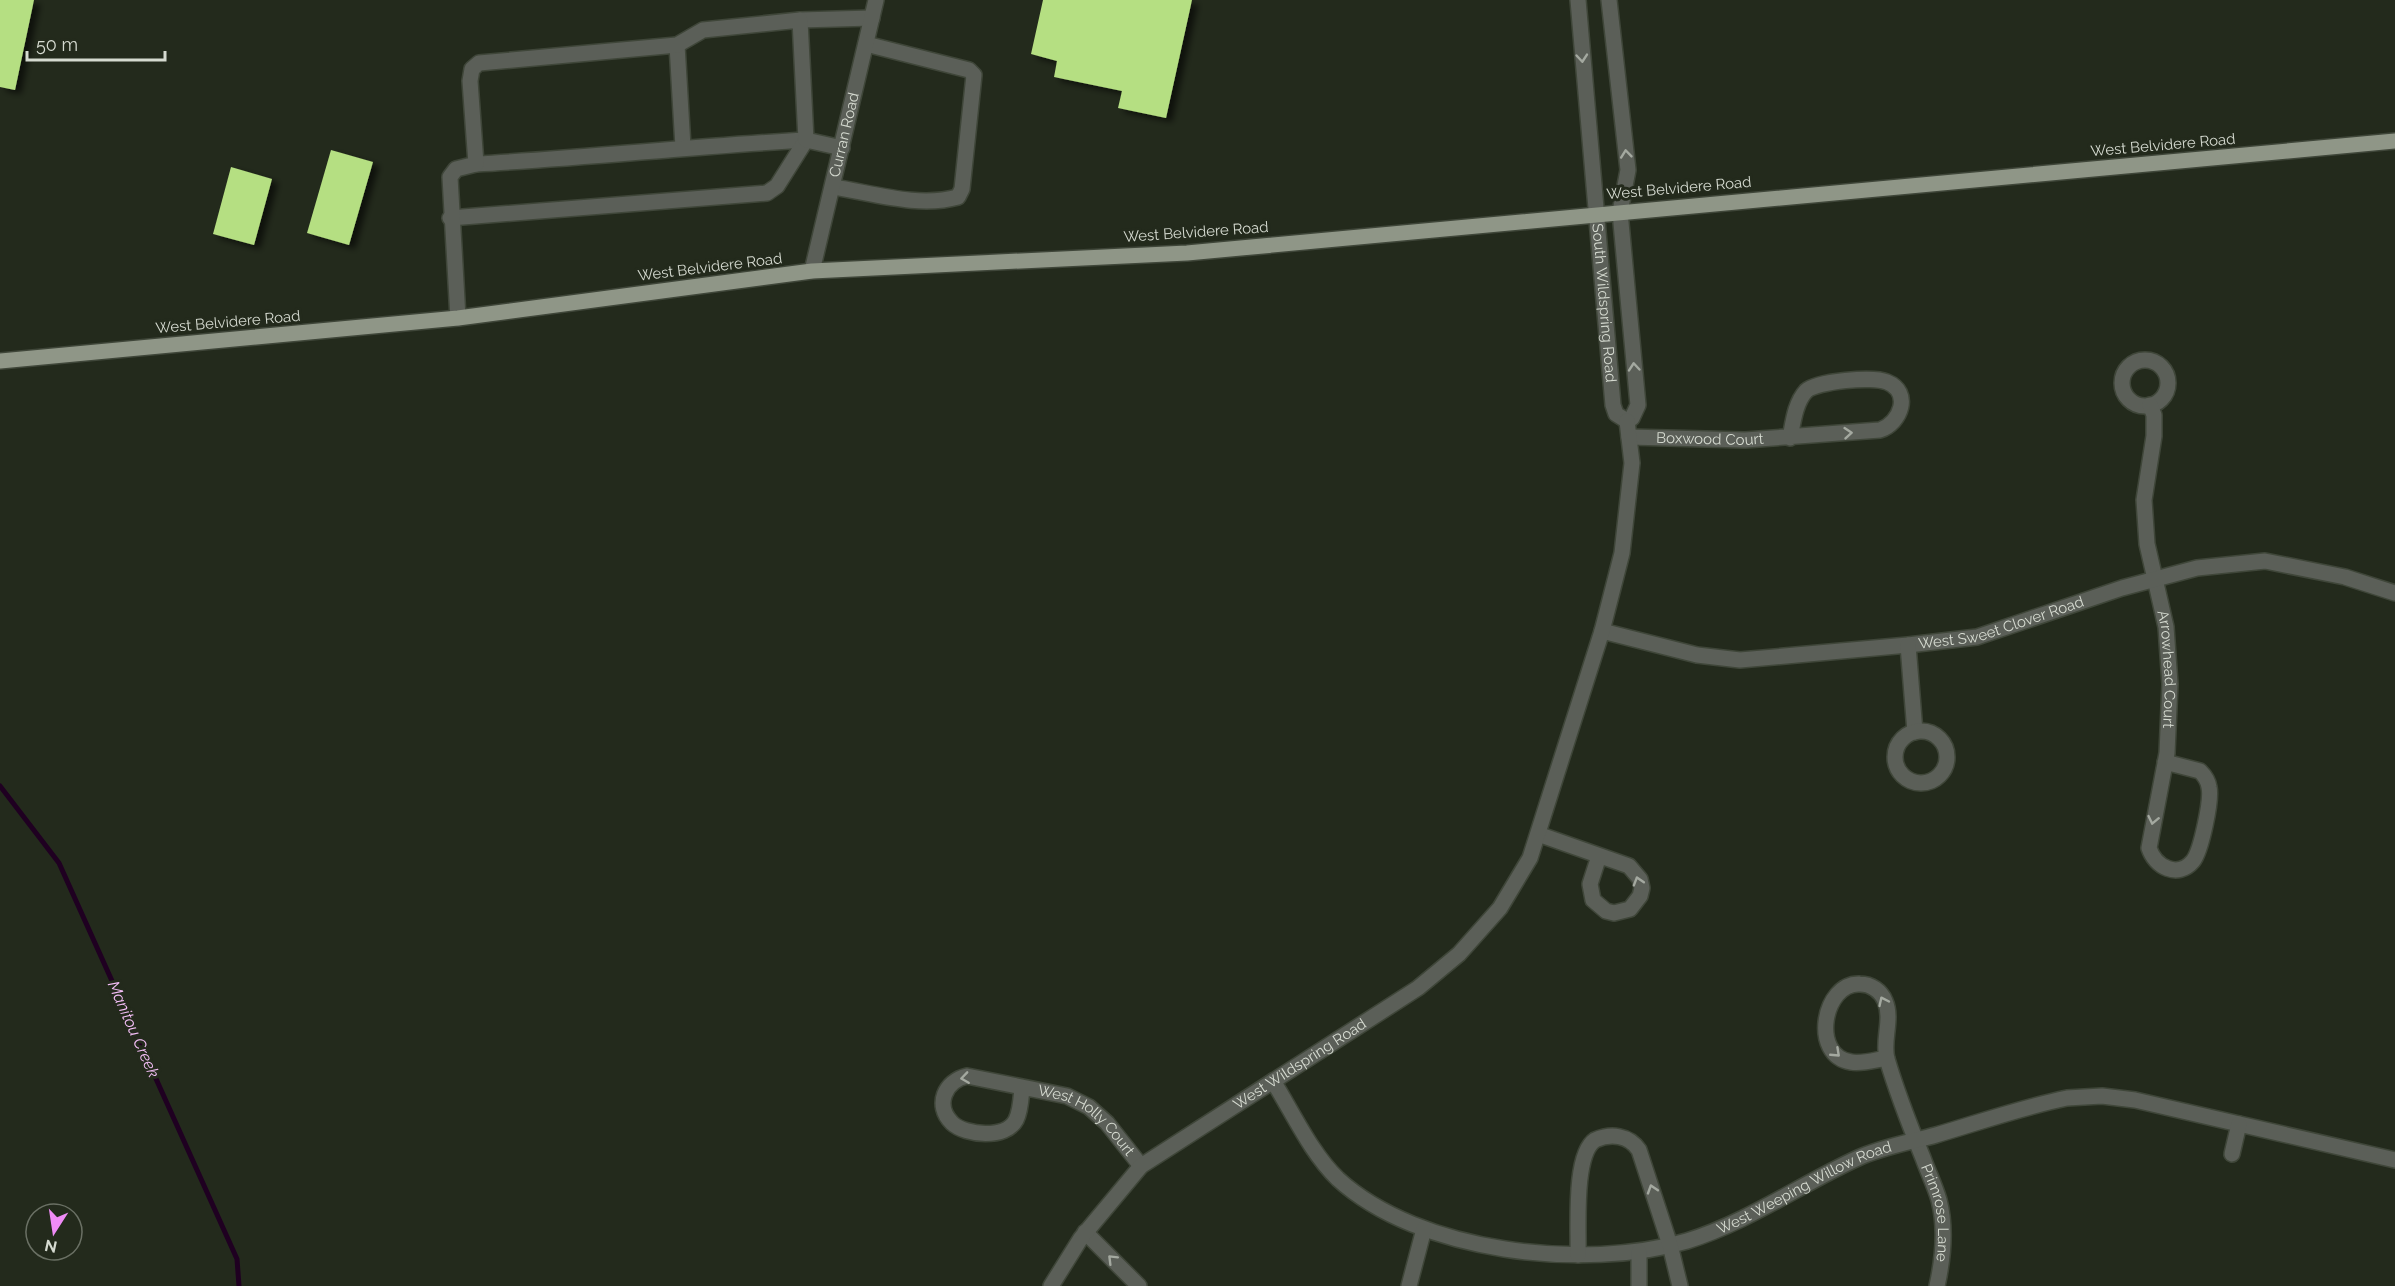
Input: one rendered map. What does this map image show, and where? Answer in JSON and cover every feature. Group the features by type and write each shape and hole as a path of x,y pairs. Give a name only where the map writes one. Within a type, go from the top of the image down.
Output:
{"main road":[{"name":"West Belvidere Road","path":"0,361 458,318 812,272 1187,253 2395,141"}],"street":[{"name":"Curran Road","path":"812,272 876,0"},
{"name":"South Wildspring Road","path":"1578,0 1613,405 1616,414 1627,421"},
{"name":"South Wildspring Road","path":"1609,0 1628,170 1620,212 1638,405 1632,418 1627,421"},
{"path":"476,164 470,81 472,69 479,63 677,45 703,30 800,20 872,18"},
{"path":"450,218 767,193 777,186 806,140 800,20"},
{"path":"833,187 910,200 947,200 958,197 962,189 974,75 969,70 866,44"},
{"path":"677,45 683,147"},
{"path":"458,318 450,218 450,177 456,169 476,164 576,158 683,147 806,140 842,148"},
{"name":"Boxwood Court","path":"1629,437 1708,441 1790,438 1880,430 1890,426 1898,418 1900,397 1897,389 1889,382 1877,379 1820,384 1808,389 1801,398 1790,438"},
{"name":"Arrowhead Court","path":"2150,405 2154,415 2154,436 2144,500 2147,544 2166,627 2170,684 2165,762 2149,848 2156,863 2170,870 2178,870 2186,867 2197,854 2209,802 2209,785 2200,771 2165,762"},
{"name":"South Wildspring Road","path":"1538,834 1602,631 1622,553 1632,463 1627,421"},
{"name":"West Sweet Clover Road","path":"1602,631 1697,655 1740,660 1908,645 1977,637 2155,579 2197,568 2265,561 2336,574 2395,593"},
{"path":"1908,645 1915,732"},
{"path":"1538,834 1599,856"},
{"name":"West Wildspring Road","path":"1051,1286 1085,1232 1142,1166 1418,988 1459,954 1500,908 1530,858 1538,834"},
{"path":"1851,985 1870,986 1884,999 1887,1008 1887,1058 1854,1062 1837,1056 1830,1050 1826,1041 1826,1027 1832,1003 1843,989 1851,985"},
{"name":"Primrose Lane","path":"1887,1058 1939,1201 1942,1235 1941,1266 1937,1286"},
{"name":"West Holly Court","path":"1022,1087 1015,1121 998,1132 989,1134 958,1127 945,1112 943,1099 946,1088 959,1078 972,1076 1067,1096 1089,1107 1107,1123 1142,1166"},
{"name":"West Weeping Willow Road","path":"1273,1081 1319,1156 1337,1178 1365,1201 1390,1216 1424,1228 1500,1248 1557,1256 1639,1252 1670,1245 1713,1231 1860,1157 2048,1102 2102,1096 2135,1101 2395,1160"},
{"path":"2232,1154 2239,1124"},
{"path":"1578,1256 1583,1161 1590,1144 1608,1137 1619,1136 1630,1141 1639,1150 1670,1245 1680,1286"},
{"path":"1408,1286 1424,1228"},
{"path":"1085,1232 1138,1286"},
{"path":"1639,1252 1639,1286"}],"building":[{"path":"0,0 34,0 15,90 0,87"},
{"path":"1043,0 1192,0 1166,118 1118,108 1122,91 1054,77 1057,61 1031,54"},
{"path":"331,150 373,162 349,245 307,233"},
{"path":"231,167 272,179 254,245 213,234"}],"waterway":[{"name":"Manitou Creek","path":"0,786 59,863 237,1259 239,1286"}]}
